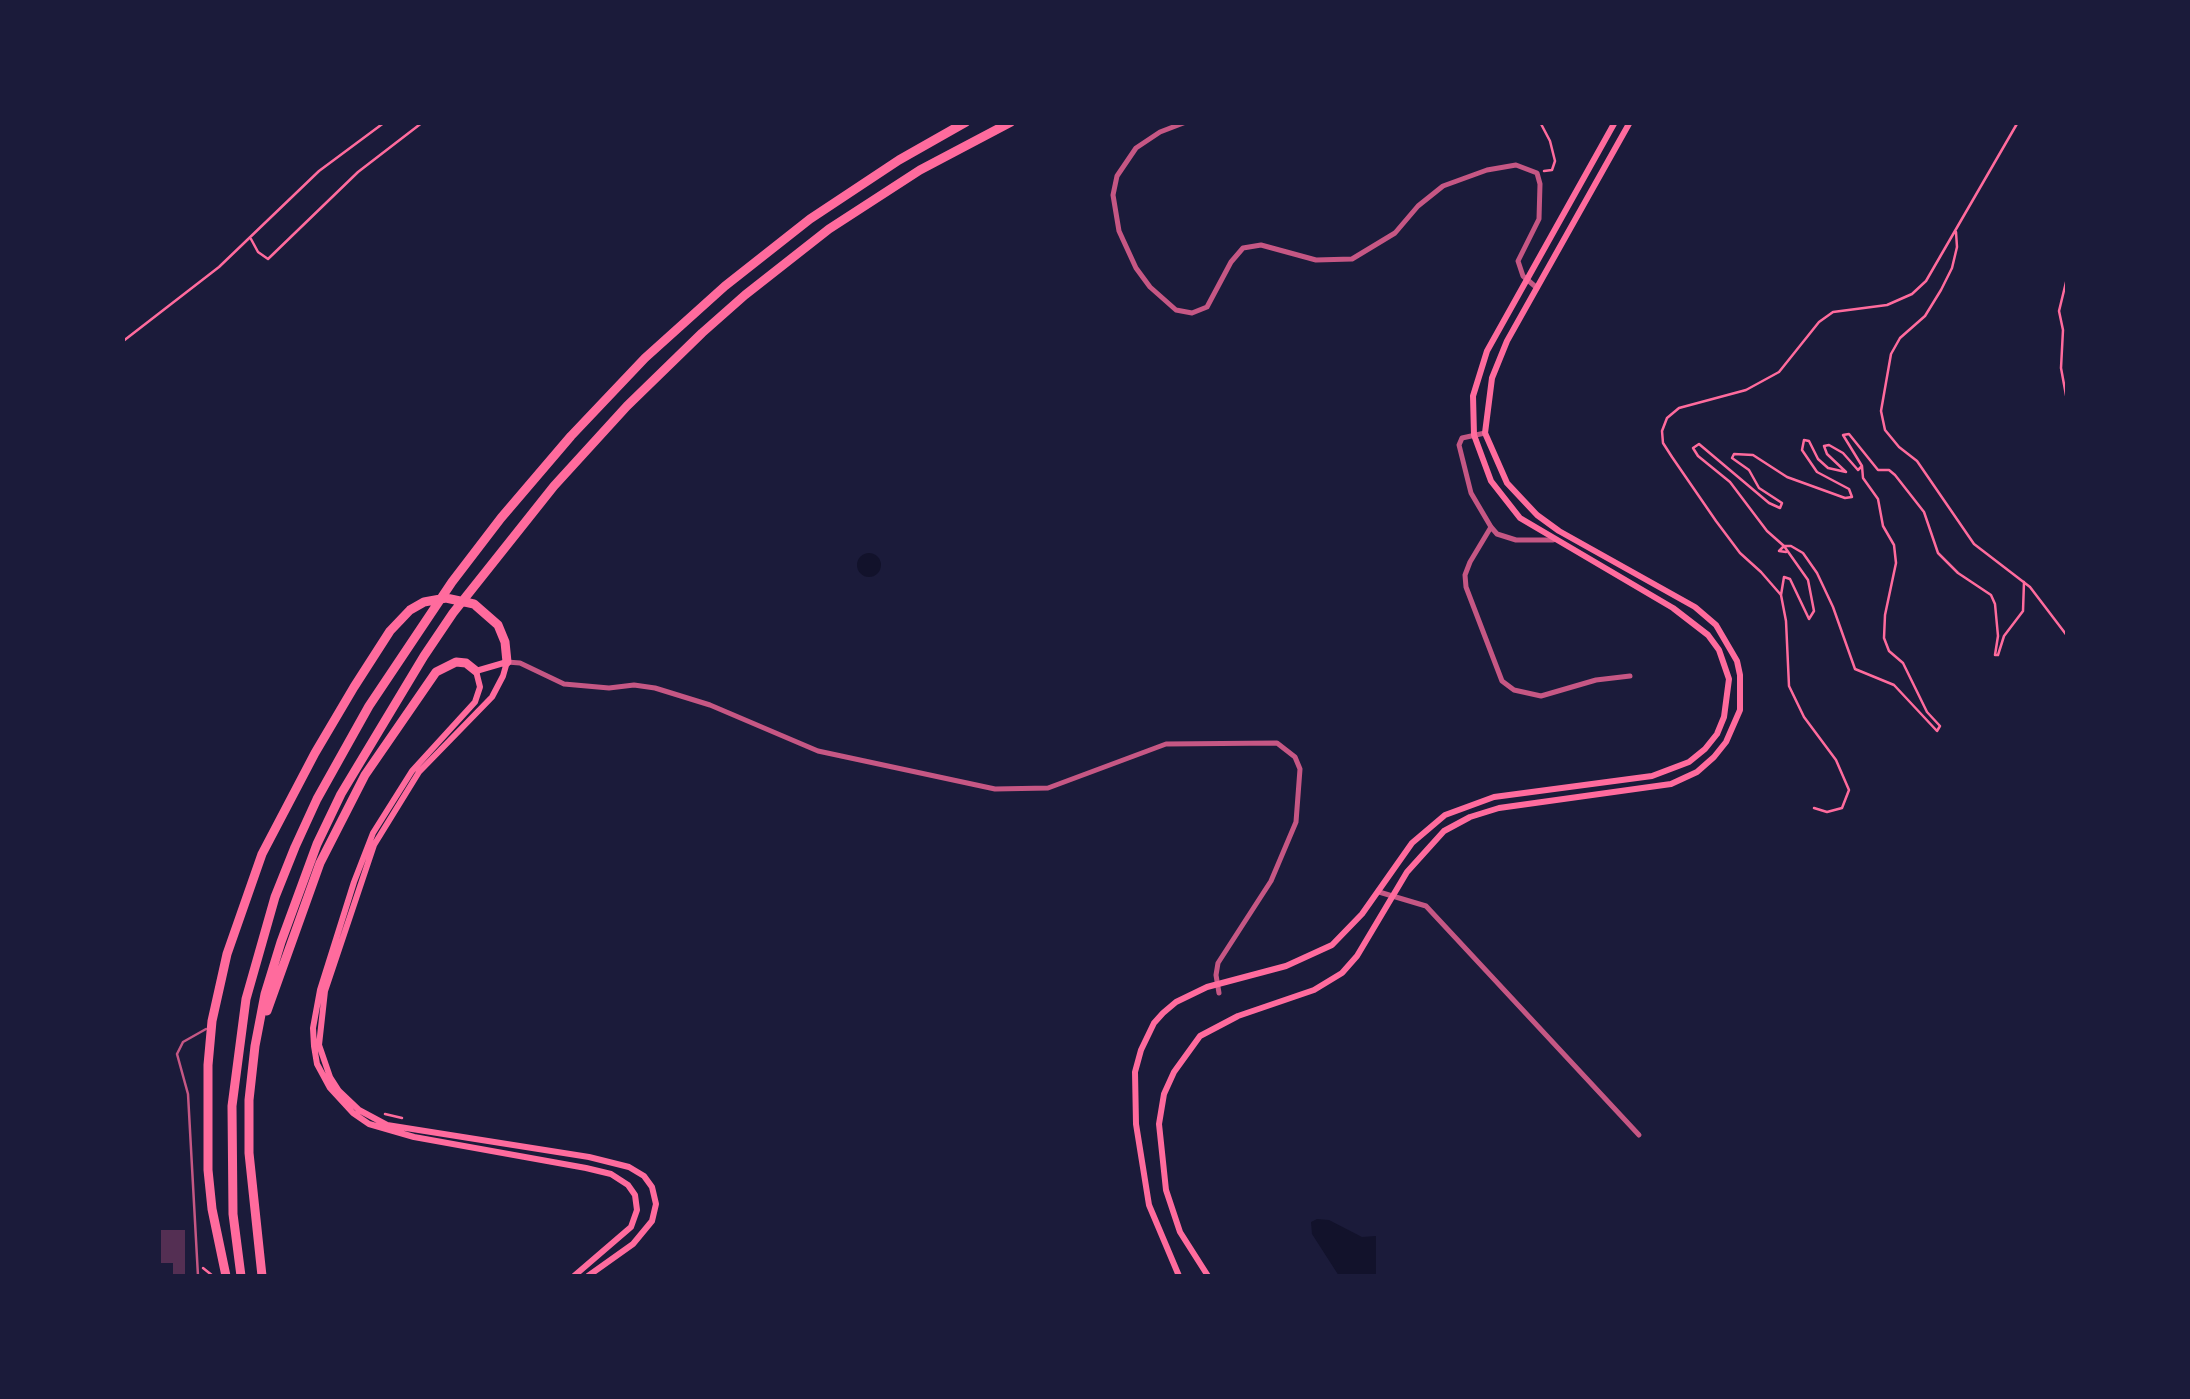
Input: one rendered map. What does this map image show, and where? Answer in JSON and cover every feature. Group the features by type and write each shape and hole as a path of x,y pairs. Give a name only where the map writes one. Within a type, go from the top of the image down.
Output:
{"highway":[{"path":"241,1276 233,1214 232,1106 240,1035 259,948 274,898 317,799 369,706 452,582 571,436 684,322 810,218 966,122"},
{"path":"262,1276 249,1153 255,1046 280,942 317,844 342,794 453,613 602,432 664,368 744,295 873,199 1011,122"},
{"path":"226,1276 208,1170 208,1065 214,1010 227,954 262,854 344,703 390,631 410,610 446,598 474,604 501,631 510,662"},
{"path":"255,1046 320,863 365,775 436,672 456,662 466,663 476,671"}],"main road":[{"path":"1178,1276 1163,1245 1144,1182 1136,1124 1135,1072 1140,1050 1154,1024 1176,1002 1206,987 1321,953 1346,932 1412,843 1446,815 1494,797 1652,776 1689,762 1717,734 1727,706 1729,678 1719,650 1708,635 1673,608 1520,518 1501,496 1480,458 1474,435 1473,396 1480,367 1615,122"},
{"path":"1208,1276 1180,1232 1166,1190 1159,1124 1164,1094 1174,1072 1200,1036 1219,1024 1314,990 1342,973 1357,956 1423,850 1444,830 1499,808 1671,784 1696,772 1726,742 1740,710 1737,661 1716,625 1537,514 1507,483 1485,433 1492,378 1507,341 1630,122"},
{"path":"510,662 476,671 480,687 475,702 412,771 384,814 365,852 320,990 312,1028 318,1064 330,1088 369,1124 586,1168 611,1174 628,1185 636,1195 637,1210 631,1227 574,1276"},
{"path":"510,662 496,692 419,772 374,844 325,991 319,1045 330,1077 340,1091 359,1110 387,1125 588,1157 629,1167 644,1176 656,1204 652,1221 633,1244 588,1276"}],"street":[{"path":"1186,122 1160,132 1136,148 1117,176 1113,195 1119,231 1136,268 1167,304 1192,314 1207,308 1231,262 1243,248 1261,245 1316,260 1352,258 1395,233 1418,206 1444,186 1509,166 1538,172 1539,218 1518,261 1526,280 1537,288"},
{"path":"1485,433 1462,438 1459,455 1471,493 1490,527 1507,538 1553,540"},
{"path":"1490,527 1465,575 1470,602 1502,681 1514,690 1540,696 1596,680 1630,676"},
{"path":"510,662 564,684 655,688 710,705 818,751 995,788 1048,788 1166,744 1263,742 1286,748 1300,769 1296,822 1271,881 1218,963 1219,993"},
{"path":"1378,892 1426,906 1639,1136"}],"lane":[{"path":"198,1276 188,1094 176,1056 179,1046 206,1029"}],"path":[{"path":"122,342 251,238 319,172 385,122"},
{"path":"251,238 258,252 268,259 358,172 423,122"},
{"path":"1538,172 1552,170 1555,162 1540,122"},
{"path":"1780,595 1740,553 1663,443 1662,431 1668,418 1680,408 1746,390 1780,372 1820,322 1833,312 1887,305 1912,294 1926,282 2018,122"},
{"path":"1956,230 1957,247 1942,290 1891,354 1881,411 1885,430 1917,462 1974,544 2038,594 2068,637"},
{"path":"2068,274 2059,311 2063,330 2060,368 2068,406"},
{"path":"1784,546 1803,553 1816,573 1855,668 1894,685 1937,731 1940,726 1927,712 1903,663 1889,651 1884,638 1896,563 1894,545 1883,526 1878,499 1862,478 1862,466 1843,435 1848,434 1858,442 1878,470 1895,474 1924,512 1938,552 1958,573 1991,595 1996,604 1998,636 1994,654 1998,655 2004,636 2024,611 2024,582"},
{"path":"1814,808 1827,812 1842,808 1848,790 1836,760 1804,717 1790,686 1786,621 1780,595 1784,577 1790,579 1809,619 1814,612 1808,580 1730,482 1693,448 1699,444 1707,449 1769,503 1780,508 1782,503 1759,488 1749,470 1732,458 1734,454 1753,455 1787,477 1844,498 1852,496 1849,489 1816,472 1802,450 1804,440 1828,468 1846,472 1826,454 1824,446 1830,445 1858,470 1862,466"},
{"path":"374,1109 402,1118"}],"shaded area":[{"path":"869,553 881,565 869,577 857,565"},
{"path":"1329,1220 1362,1237 1376,1236 1376,1276 1339,1276 1312,1234 1311,1222"}],"building":[{"path":"161,1230 185,1230 185,1276 173,1276 173,1263 161,1263"}]}
